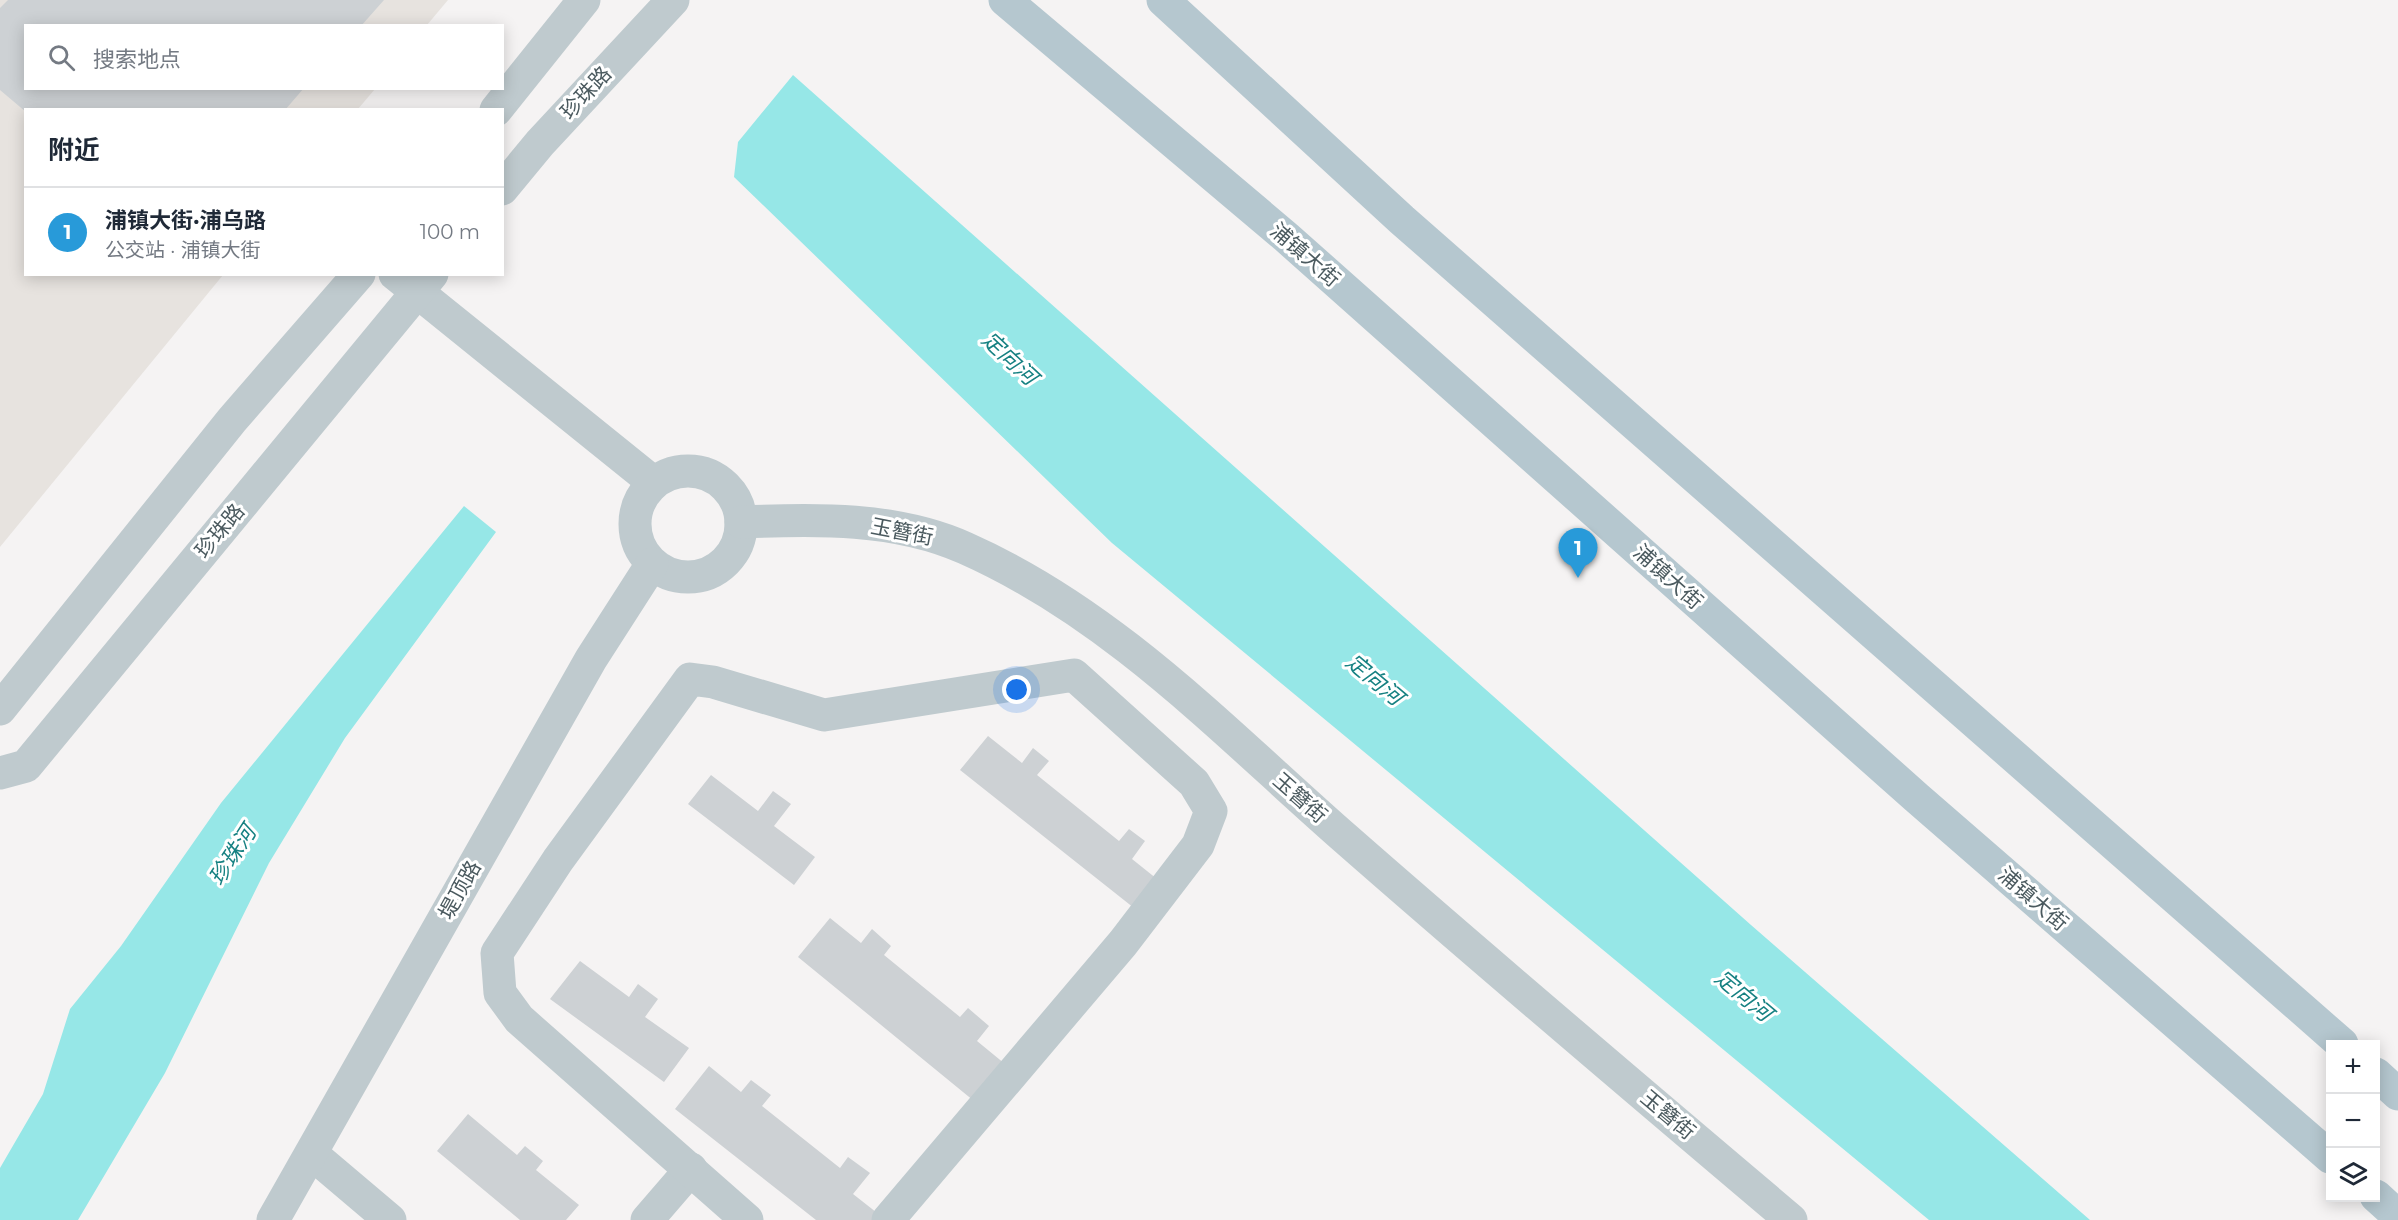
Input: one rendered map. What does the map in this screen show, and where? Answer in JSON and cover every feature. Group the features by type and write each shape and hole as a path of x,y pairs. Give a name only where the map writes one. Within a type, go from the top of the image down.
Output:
{"main road":[{"name":"浦镇大街","path":"1005,0 1286,237 1917,798 2326,1153"},
{"path":"1163,0 1411,228 2337,1040"},
{"path":"2380,1078 2398,1094"},
{"path":"2380,1200 2398,1216"}],"street":[{"path":"498,108 584,0"},
{"name":"珍珠路","path":"504,187 540,143 673,0"},
{"path":"0,709 232,420 357,276"},
{"path":"415,280 653,482"},
{"name":"珍珠路","path":"0,773 26,766 415,280"},
{"path":"688,470 704,472 719,480 731,491 739,506 741,522 739,539 732,554 720,566 704,575 686,577 668,574 652,564 640,549 634,532 634,513 641,496 653,482 670,473 688,470"},
{"name":"玉簪街","path":"741,522 814,519 903,528 964,547 1080,611 1150,662 1269,771 1478,954 1791,1220"},
{"name":"堤顶路","path":"273,1220 591,659 652,564"},
{"path":"747,1220 519,1019 500,993 497,953 558,860 690,679 713,682 824,715 1074,675 1194,783 1211,811 1198,845 1123,943 888,1220"},
{"path":"312,1154 390,1220"},
{"path":"647,1220 691,1169"}],"shaded area":[{"path":"0,0 448,0 428,24 24,24 24,90 374,90 359,108 24,108 24,276 222,276 0,547"}],"water":[{"name":"定向河","path":"793,75 1751,925 2090,1220 1929,1220 1112,543 734,177 738,142"},
{"name":"珍珠河","path":"464,506 496,532 345,738 269,863 165,1073 78,1220 0,1220 0,1168 43,1094 70,1009 121,946 221,803"}],"building":[{"path":"8,0 384,0 363,24 24,24 24,90 302,90 287,108 24,108 24,110 0,90 0,8"},
{"path":"988,736 1022,763 1033,748 1049,761 1037,775 1119,841 1129,829 1145,841 1132,859 1157,879 1134,908 960,770"},
{"path":"711,775 758,811 773,791 791,804 774,826 815,857 794,885 688,804"},
{"path":"830,918 861,943 872,929 891,946 884,955 960,1017 968,1008 989,1026 977,1041 1005,1064 974,1101 798,957"},
{"path":"580,961 629,997 638,984 658,999 645,1017 689,1048 664,1082 550,999"},
{"path":"709,1066 741,1092 751,1080 771,1095 762,1106 840,1168 848,1157 870,1173 853,1194 881,1216 878,1220 816,1220 675,1109"},
{"path":"468,1114 517,1155 525,1146 543,1161 536,1170 579,1205 566,1220 520,1220 437,1151"}],"place":[{"name":"浦镇大街·浦乌路","path":"1578,578"}]}
